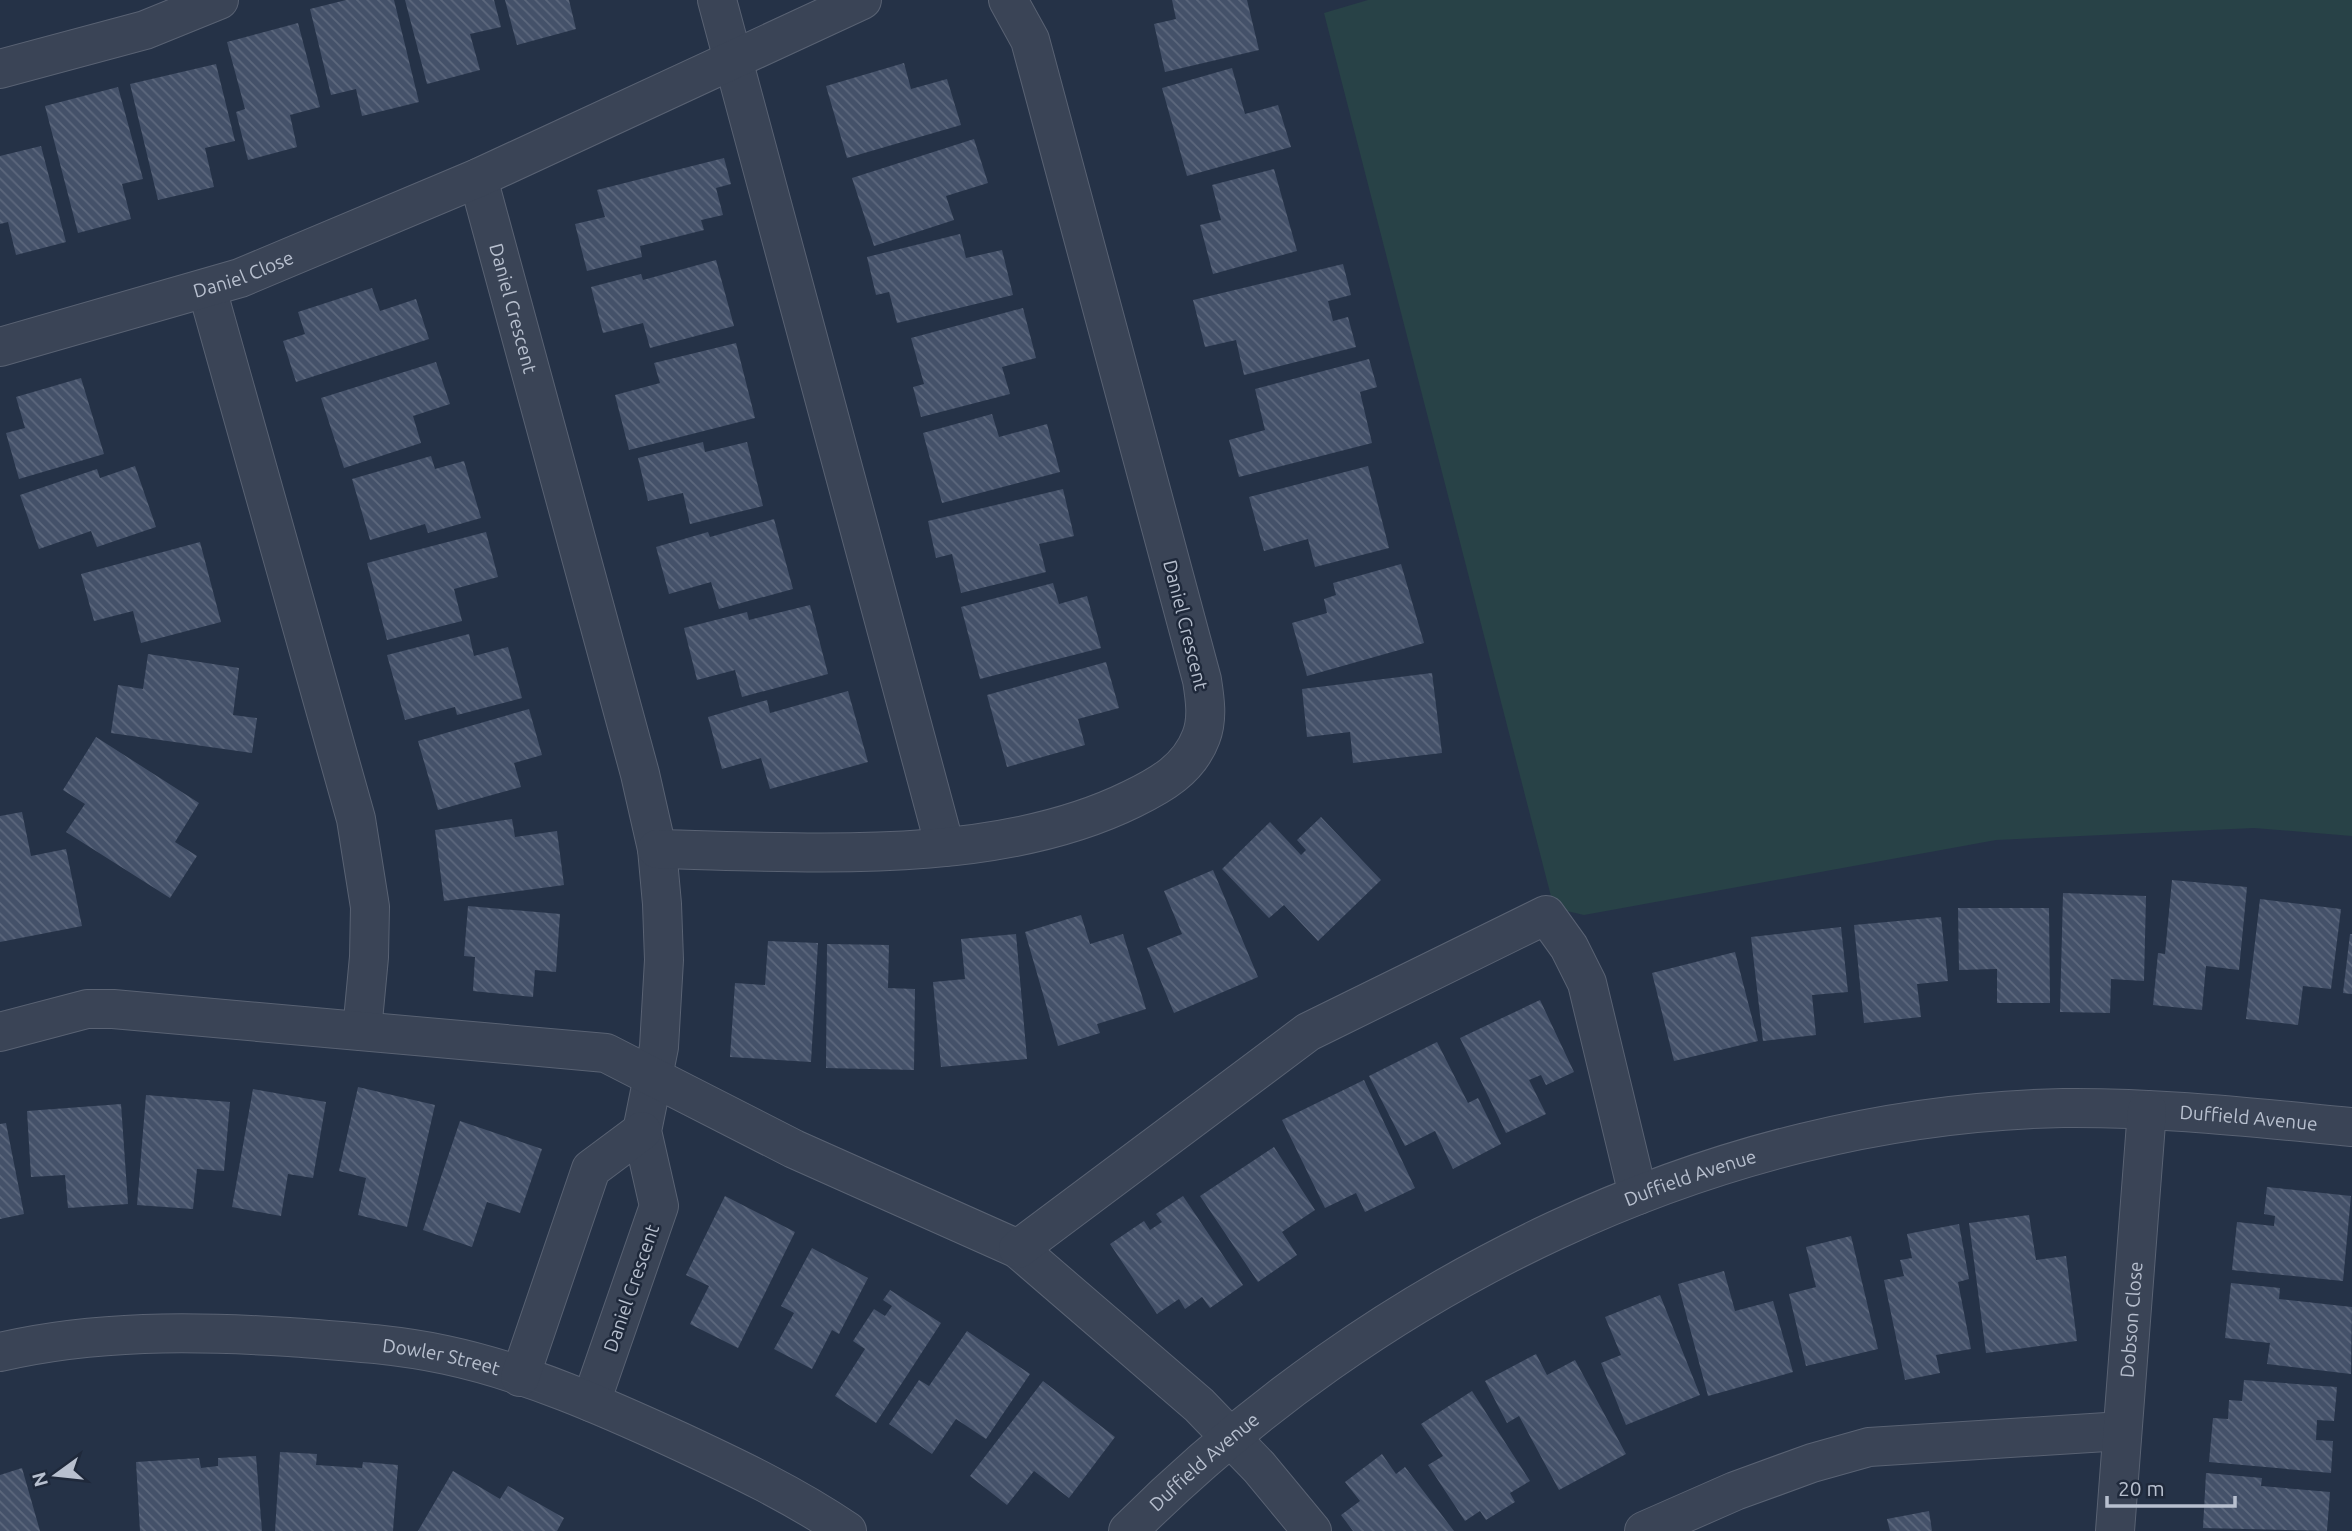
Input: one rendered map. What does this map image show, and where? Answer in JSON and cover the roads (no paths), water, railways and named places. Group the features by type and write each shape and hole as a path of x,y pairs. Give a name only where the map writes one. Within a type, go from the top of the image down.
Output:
{"street":[{"path":"0,69 145,30 219,0"},
{"path":"717,0 945,847"},
{"path":"478,178 734,57 862,0"},
{"name":"Daniel Crescent","path":"657,849 824,851 945,847 1006,839 1068,824 1119,806 1164,784 1186,762 1201,737 1206,711 1199,670 1030,40 1009,0"},
{"name":"Daniel Crescent","path":"478,178 640,774 657,849 664,960 659,1047 642,1131 659,1206 591,1402"},
{"name":"Daniel Close","path":"0,347 206,289 478,178"},
{"path":"206,289 356,818 370,907 369,957 362,1031"},
{"path":"1018,1250 1308,1031 1546,915 1569,947 1587,984 1638,1195"},
{"path":"0,1032 87,1009 607,1052 794,1149 1018,1250 1231,1437 1312,1531"},
{"name":"Duffield Avenue","path":"1128,1531 1231,1437 1311,1373 1420,1303 1512,1252 1638,1195 1788,1148 1908,1124 2062,1108 2147,1110 2352,1127"},
{"name":"Dobson Close","path":"2115,1531 2147,1110"},
{"path":"520,1377 590,1169 642,1131"},
{"name":"Dowler Street","path":"0,1352 88,1337 202,1332 387,1344 449,1356 591,1402 732,1466 813,1508 847,1531"},
{"path":"1644,1531 1735,1491 1870,1447 2122,1431"}]}
